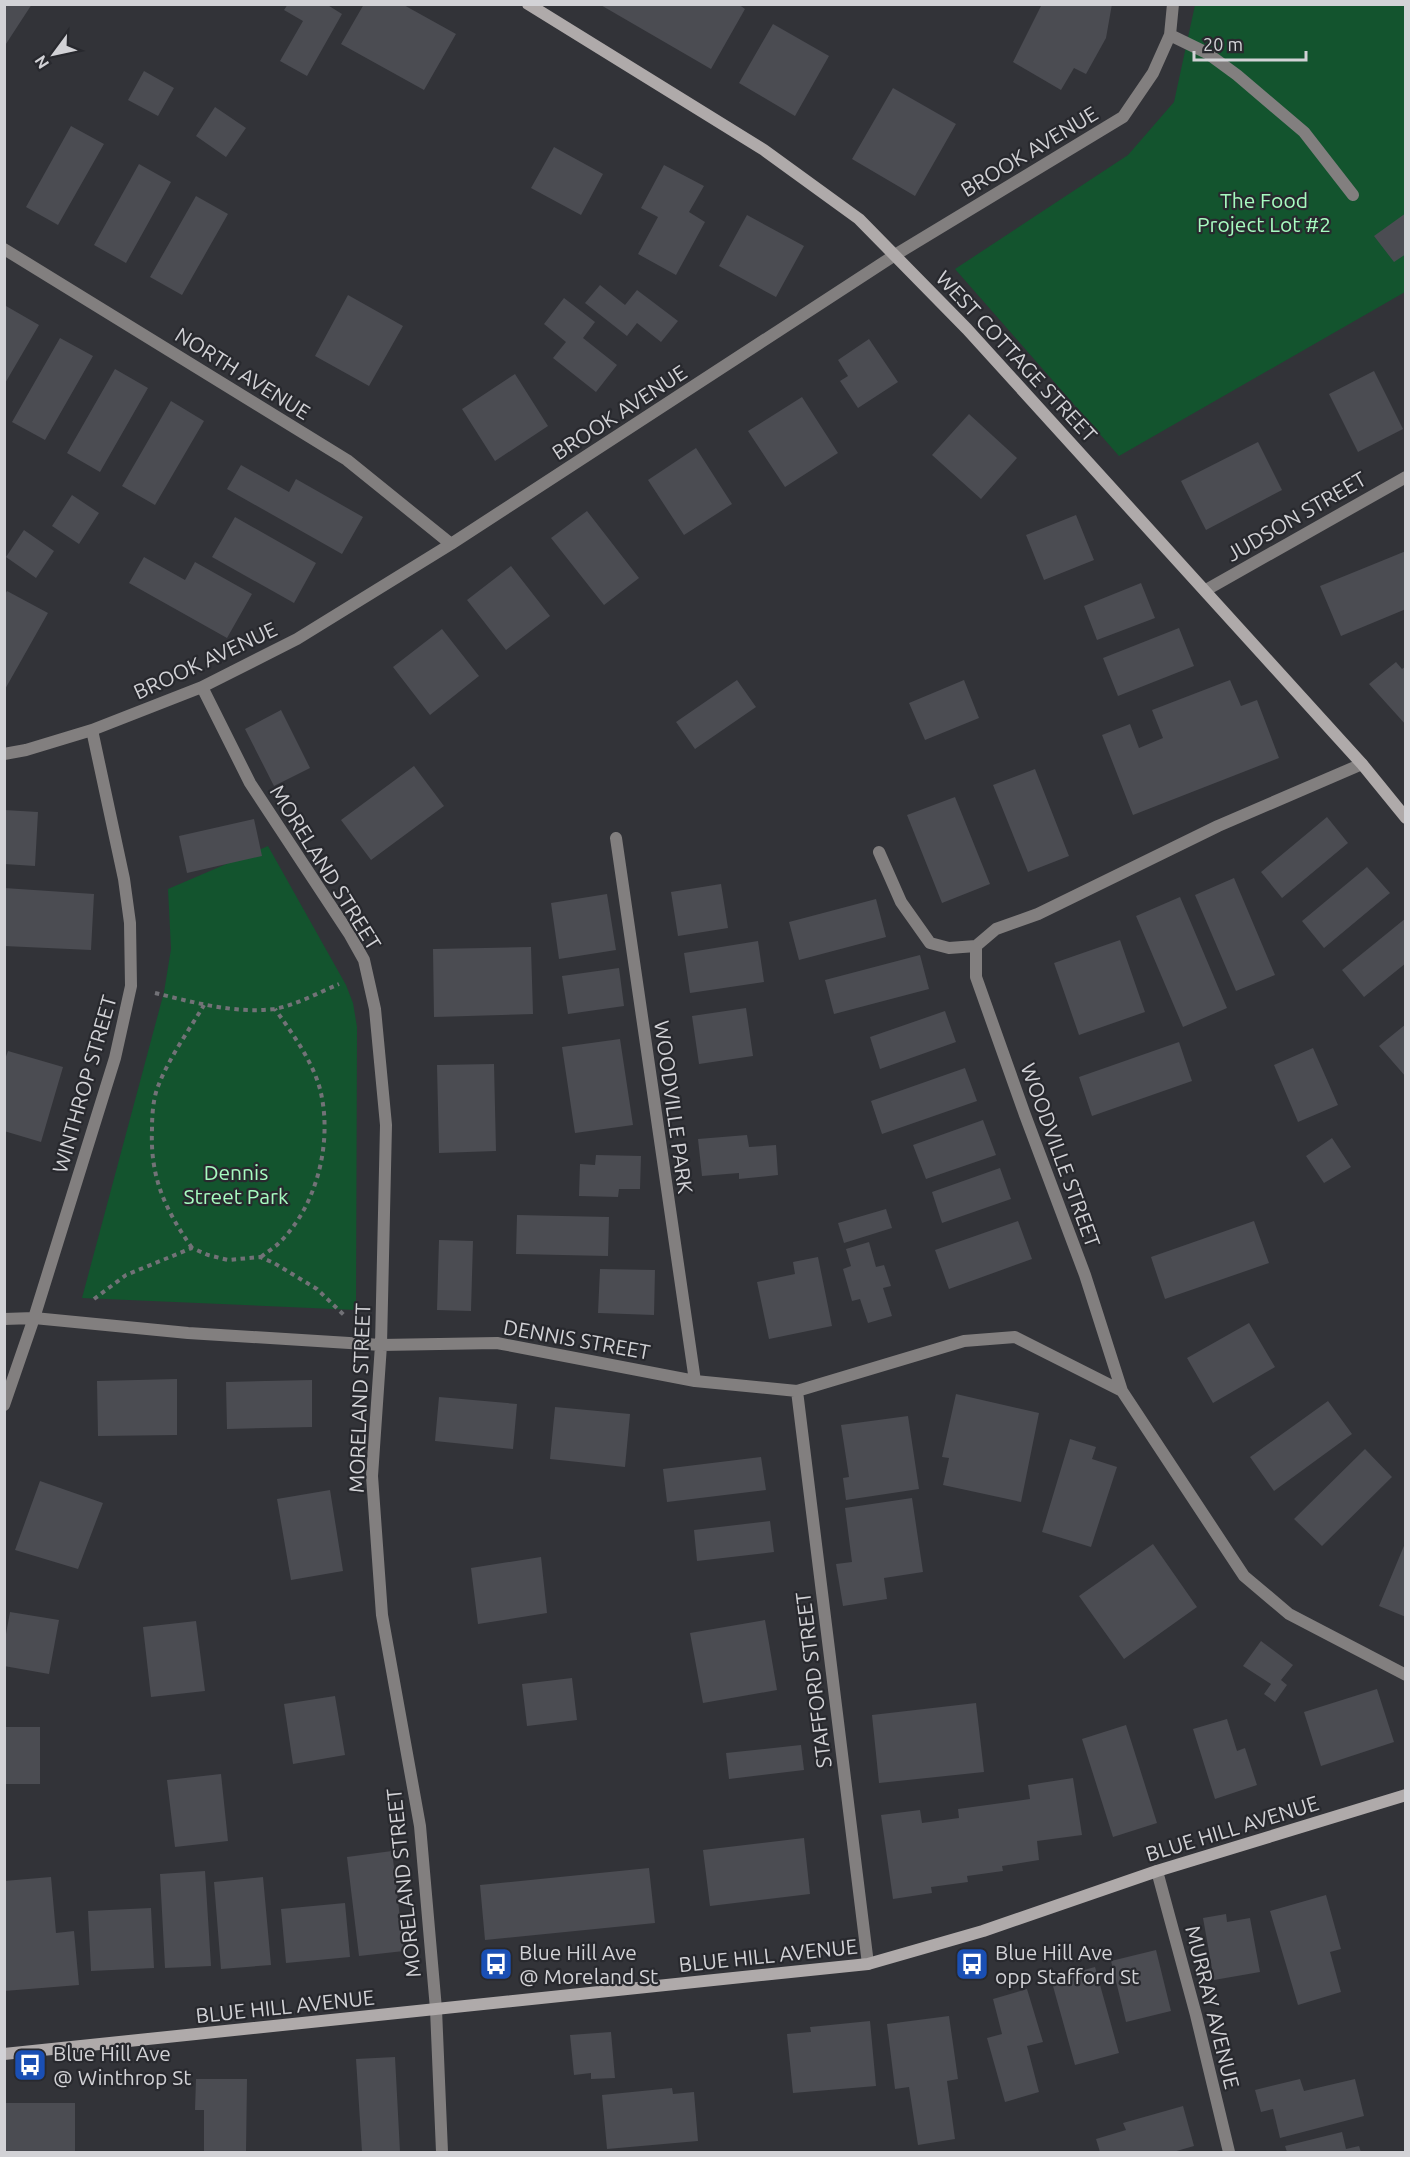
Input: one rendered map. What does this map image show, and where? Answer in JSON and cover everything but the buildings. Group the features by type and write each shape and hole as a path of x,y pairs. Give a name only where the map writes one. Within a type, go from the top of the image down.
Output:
{"main road":[{"name":"WEST COTTAGE STREET","path":"528,4 764,150 858,219 968,329 1362,764 1406,818"},
{"name":"BLUE HILL AVENUE","path":"4,2054 868,1964 983,1931 1157,1871 1406,1795"}],"street":[{"name":"BROOK AVENUE","path":"4,754 26,750 92,730 202,687 297,639 451,544 895,255 1123,117 1153,73 1170,35 1173,4"},
{"path":"1170,35 1207,53 1237,75 1304,132 1353,195"},
{"name":"NORTH AVENUE","path":"4,249 347,460 451,544"},
{"name":"JUDSON STREET","path":"1206,590 1406,477"},
{"name":"MORELAND STREET","path":"202,687 250,783 364,960 375,1009 386,1125 381,1345 372,1476 382,1615 420,1826 436,2009 442,2152"},
{"name":"WINTHROP STREET","path":"4,1405 34,1318 115,1058 131,986 130,923 124,879 92,730"},
{"path":"879,852 902,902 930,943 949,948 976,946 996,929 1038,914 1218,826 1362,764"},
{"name":"WOODVILLE PARK","path":"616,838 694,1381"},
{"name":"WOODVILLE STREET","path":"976,946 976,977 1024,1115 1085,1275 1122,1391 1244,1576 1289,1614 1406,1675"},
{"name":"DENNIS STREET","path":"4,1319 34,1318 188,1333 381,1345 497,1343 694,1381 797,1391 964,1341 1014,1337 1122,1391"},
{"name":"STAFFORD STREET","path":"797,1391 868,1964"},
{"name":"MURRAY AVENUE","path":"1157,1871 1196,2015 1229,2152"}],"path":[{"path":"153,992 204,1005 275,1009 339,984"},
{"path":"204,1005 170,1060 157,1090 151,1153 157,1186 173,1221 192,1248 228,1260 260,1257 274,1263 317,1289 346,1316"},
{"path":"260,1257 279,1243 296,1221 310,1197 320,1168 324,1140 324,1113 320,1087 294,1035 275,1009"},
{"path":"87,1303 126,1275 192,1248"}],"green space":[{"name":"The Food Project Lot #2","path":"1195,5 1405,5 1405,292 1119,456 955,269 1128,155 1174,102"},
{"name":"Dennis Street Park","path":"268,846 346,985 353,1003 357,1027 356,1310 82,1298 164,992 171,949 168,889"}],"place":[{"name":"Blue Hill Ave @ Moreland St","path":"496,1964"},
{"name":"Blue Hill Ave opp Stafford St","path":"972,1964"},
{"name":"Blue Hill Ave @ Winthrop St","path":"30,2065"}]}
